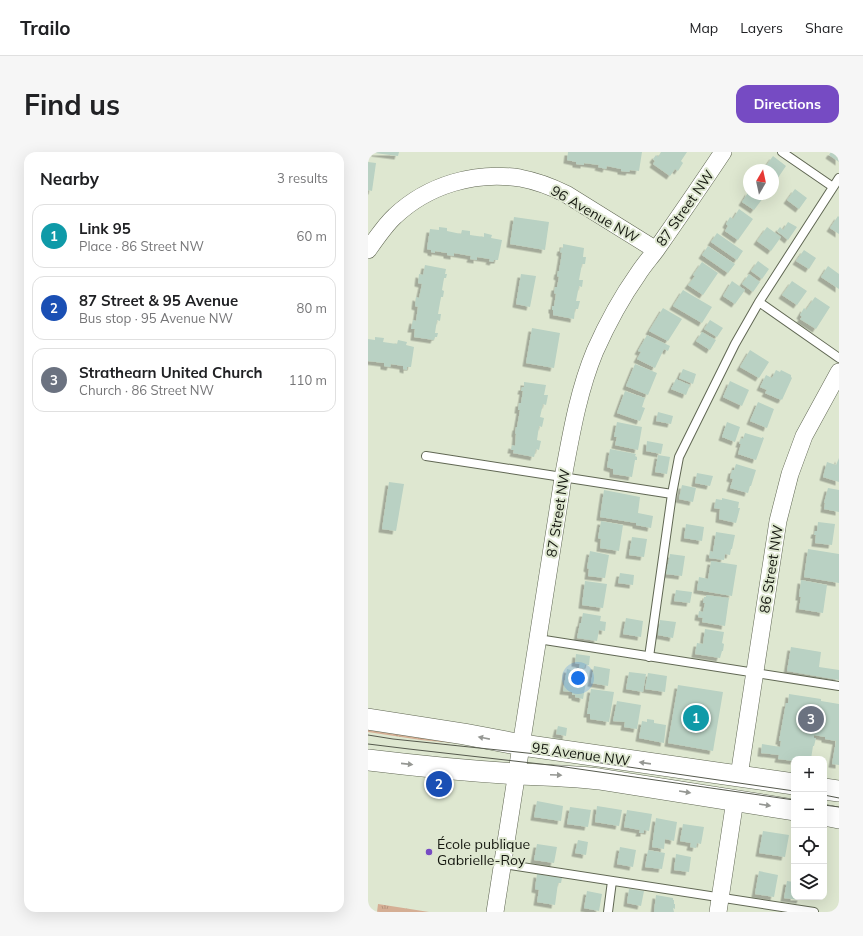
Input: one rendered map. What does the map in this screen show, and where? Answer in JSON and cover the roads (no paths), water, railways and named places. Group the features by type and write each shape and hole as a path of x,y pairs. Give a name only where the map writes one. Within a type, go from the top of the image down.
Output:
{"street":[{"name":"87 Street NW","path":"495,912 563,478 573,424 586,376 595,352 622,299 724,152"},
{"name":"96 Avenue NW","path":"370,241 394,216 408,205 428,193 455,182 473,178 505,176 521,178 552,187 566,194 656,250"},
{"name":"86 Street NW","path":"739,776 778,521 790,474 804,436 839,372"},
{"name":"95 Avenue NW","path":"368,719 522,745 791,784"},
{"name":"95 Avenue NW","path":"368,760 429,767 517,774 575,776 791,809"},
{"path":"827,789 839,791"},
{"path":"719,905 735,800"},
{"path":"827,816 839,818"}],"lane":[{"path":"782,152 833,187"},
{"path":"650,657 672,494 679,457 734,344 839,178"},
{"path":"760,302 839,358"},
{"path":"426,456 672,494"},
{"path":"538,639 839,686"},
{"path":"503,864 612,881 719,905 814,912"},
{"path":"608,912 612,881"}],"tram line":[{"path":"368,735 546,755 791,791"},
{"path":"368,744 558,766 791,800"},
{"path":"827,796 839,798"},
{"path":"827,805 839,807"}],"place":[{"name":"Link 95","path":"696,718"},
{"name":"Strathearn United Church","path":"811,719"},
{"name":"87 Street & 95 Avenue","path":"439,784"},
{"name":"École publique Gabrielle-Roy","path":"429,852"}]}
